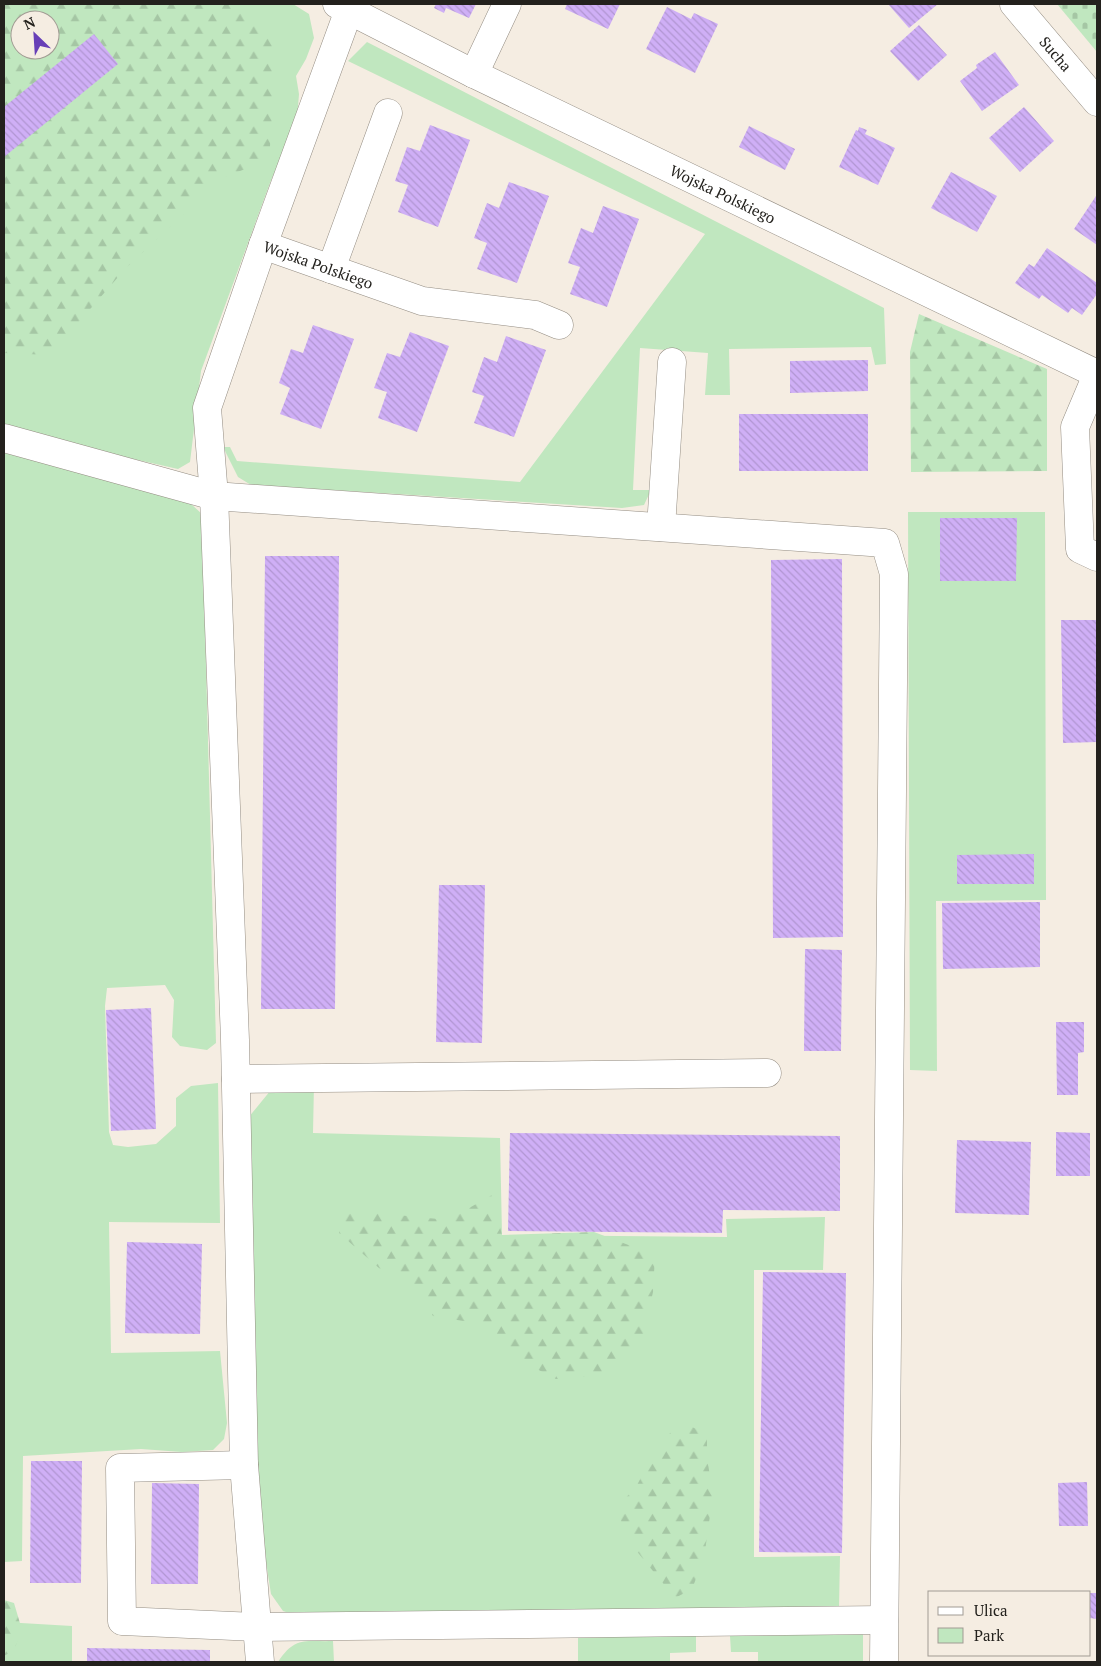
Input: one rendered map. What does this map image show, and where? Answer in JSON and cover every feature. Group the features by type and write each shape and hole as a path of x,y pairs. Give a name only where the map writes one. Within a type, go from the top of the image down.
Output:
{"street":[{"path":"474,74 507,4"},
{"name":"Sucha","path":"1014,4 1097,102"},
{"name":"Wojska Polskiego","path":"559,324 535,315 422,301 263,245 343,7 474,74 1097,375"},
{"path":"331,269 388,113"},
{"path":"260,1662 244,1465 236,1079 214,496 207,408 263,245"},
{"path":"661,527 672,362"},
{"path":"1089,553 1086,432 1097,375"},
{"path":"4,438 214,496 885,543 894,574 884,1662"},
{"path":"236,1079 767,1073"},
{"path":"244,1465 120,1468 122,1622 256,1627 884,1620"}],"green space":[{"path":"4,4 293,4 309,14 314,38 306,59 296,76 299,94 297,119 270,183 201,371 190,462 178,469 129,458 4,424"},
{"path":"4,4 235,4 274,43 273,104 269,160 224,177 126,268 50,355 4,353"},
{"path":"1057,4 1097,4 1097,52"},
{"path":"367,42 884,308 886,364 875,365 871,347 729,349 730,395 705,395 708,353 640,348 633,490 651,490 644,505 622,508 251,485 238,477 223,447 230,447 237,461 520,482 705,234 348,61"},
{"path":"919,314 1047,369 1047,471 911,472 910,352"},
{"path":"4,453 179,493 202,514 216,1043 207,1050 180,1046 172,1037 174,1000 165,985 107,988 105,1006 109,1132 113,1145 128,1147 156,1144 176,1126 176,1098 191,1086 218,1083 220,1223 109,1222 111,1353 220,1351 227,1423 224,1439 213,1450 182,1452 141,1449 23,1456 22,1561 4,1562"},
{"path":"908,512 1045,512 1046,900 936,901 937,1071 910,1070"},
{"path":"314,1084 313,1133 500,1138 502,1235 727,1237 726,1219 825,1217 823,1270 754,1270 754,1557 840,1556 839,1608 298,1616 283,1611 271,1594 258,1486 248,1118 275,1085"},
{"path":"492,1195 502,1235 594,1232 655,1255 653,1292 642,1340 612,1374 556,1379 504,1352 488,1325 433,1316 414,1286 379,1268 339,1233 347,1210 448,1220"},
{"path":"679,1422 707,1433 707,1458 713,1494 704,1558 692,1589 675,1598 626,1538 617,1507 636,1487 654,1453"},
{"path":"4,1600 14,1603 22,1630 14,1650 4,1656"},
{"path":"4,1622 72,1626 72,1662 4,1662"},
{"path":"696,1634 696,1652 670,1653 670,1662 578,1662 578,1638"},
{"path":"863,1634 863,1662 758,1662 758,1652 731,1652 730,1636"},
{"path":"308,1641 333,1641 334,1662 278,1662 295,1644"}],"building":[{"path":"436,4 476,4 469,18 446,8 444,13 434,8"},
{"path":"567,4 620,4 608,29 565,9"},
{"path":"888,4 938,4 909,28"},
{"path":"667,7 691,19 694,13 718,24 695,73 646,49"},
{"path":"919,25 947,55 918,81 890,51"},
{"path":"94,34 118,64 4,157 4,107"},
{"path":"995,52 1019,85 982,111 960,81 977,68 976,65"},
{"path":"1024,107 1054,141 1020,172 989,138"},
{"path":"430,125 470,140 438,227 398,212 408,185 395,181 407,147 420,151"},
{"path":"749,126 795,149 785,170 739,147"},
{"path":"859,127 867,130 865,134 895,148 878,185 839,167"},
{"path":"951,172 997,196 977,232 931,208"},
{"path":"509,182 549,196 517,283 477,269 487,243 474,238 487,203 499,208"},
{"path":"1097,197 1097,245 1074,229"},
{"path":"603,206 639,219 607,307 570,294 580,267 568,263 581,228 593,233"},
{"path":"1047,248 1097,283 1097,294 1082,315 1072,308 1068,313 1042,295 1039,299 1015,283 1029,264 1034,267"},
{"path":"313,325 354,339 321,429 280,414 290,388 279,383 291,349 303,353"},
{"path":"410,332 449,346 417,432 378,418 387,392 374,388 387,353 400,357"},
{"path":"506,336 546,350 514,437 474,423 484,396 472,392 484,357 497,362"},
{"path":"868,360 868,391 790,393 790,361"},
{"path":"739,414 868,414 868,471 739,471"},
{"path":"940,518 1017,518 1016,581 940,581"},
{"path":"265,556 339,556 335,1009 261,1009"},
{"path":"842,559 843,937 773,938 771,560"},
{"path":"1061,620 1097,620 1097,742 1063,743"},
{"path":"1034,854 1034,884 957,884 957,855"},
{"path":"439,885 485,885 482,1043 436,1042"},
{"path":"1040,902 1040,967 943,969 942,903"},
{"path":"805,949 842,950 841,1051 804,1051"},
{"path":"151,1008 156,1129 111,1131 106,1010"},
{"path":"1056,1022 1084,1022 1084,1052 1078,1053 1078,1095 1057,1095"},
{"path":"1056,1132 1090,1133 1090,1176 1056,1176"},
{"path":"510,1133 840,1136 840,1211 723,1210 722,1233 508,1231"},
{"path":"957,1140 1031,1142 1029,1215 955,1213"},
{"path":"127,1242 202,1244 200,1334 125,1333"},
{"path":"763,1272 846,1273 842,1553 759,1552"},
{"path":"31,1461 82,1461 81,1583 30,1583"},
{"path":"1087,1482 1088,1526 1059,1526 1058,1483"},
{"path":"152,1483 199,1484 198,1584 151,1584"},
{"path":"1091,1593 1097,1593 1097,1619 1091,1618"},
{"path":"87,1648 210,1650 210,1662 87,1662"}]}
